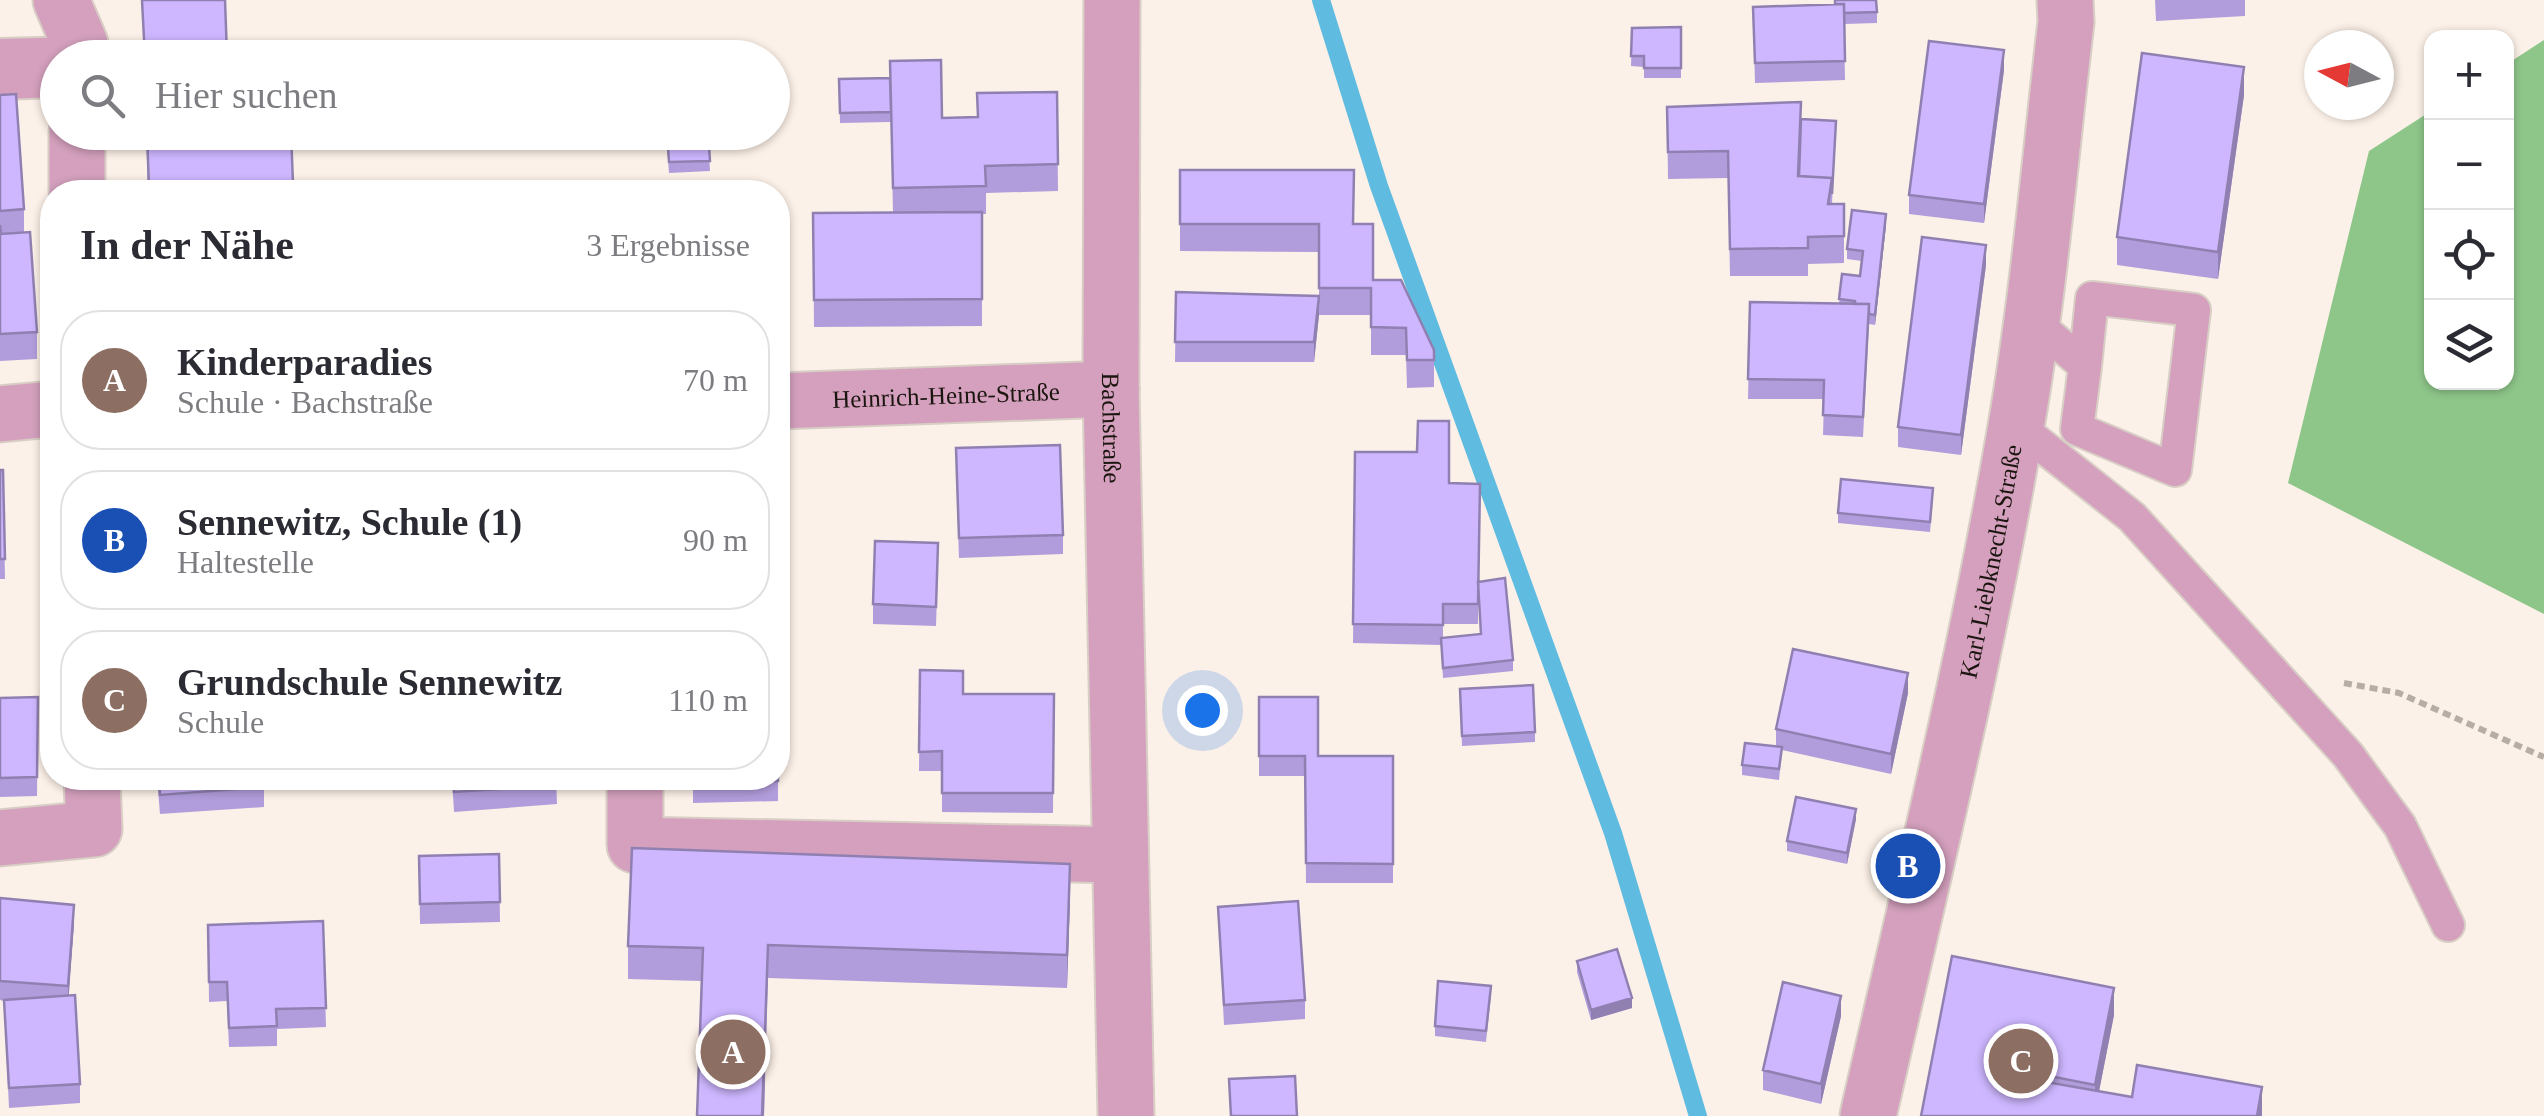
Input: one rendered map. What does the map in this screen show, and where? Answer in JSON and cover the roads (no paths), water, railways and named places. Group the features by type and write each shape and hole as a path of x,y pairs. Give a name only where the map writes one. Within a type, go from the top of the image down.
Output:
{"street":[{"path":"61,0 78,40"},
{"name":"Bachstraße","path":"1112,0 1111,388 1126,1116"},
{"name":"Karl-Liebknecht-Straße","path":"1868,1116 1984,603 2016,425 2032,320 2066,22 2065,0"},
{"path":"76,150 77,180"},
{"name":"Heinrich-Heine-Straße","path":"790,401 1111,388"},
{"path":"0,414 40,410"},
{"path":"0,838 94,829 92,790"},
{"path":"635,790 636,846 1120,855"}],"lane":[{"path":"0,55 40,60"},
{"path":"0,84 40,73"},
{"path":"2092,298 2194,310 2174,470 2077,429 2085,366 2092,298"},
{"path":"2032,320 2085,366"},
{"path":"2016,425 2132,517 2348,755 2400,826 2448,925"}],"waterway":[{"path":"1321,0 1379,186 1613,833 1698,1116"}],"place":[{"name":"Sennewitz, Schule (1)","path":"1908,866"},
{"name":"Kinderparadies","path":"733,1052"},
{"name":"Grundschule Sennewitz","path":"2021,1061"}]}
